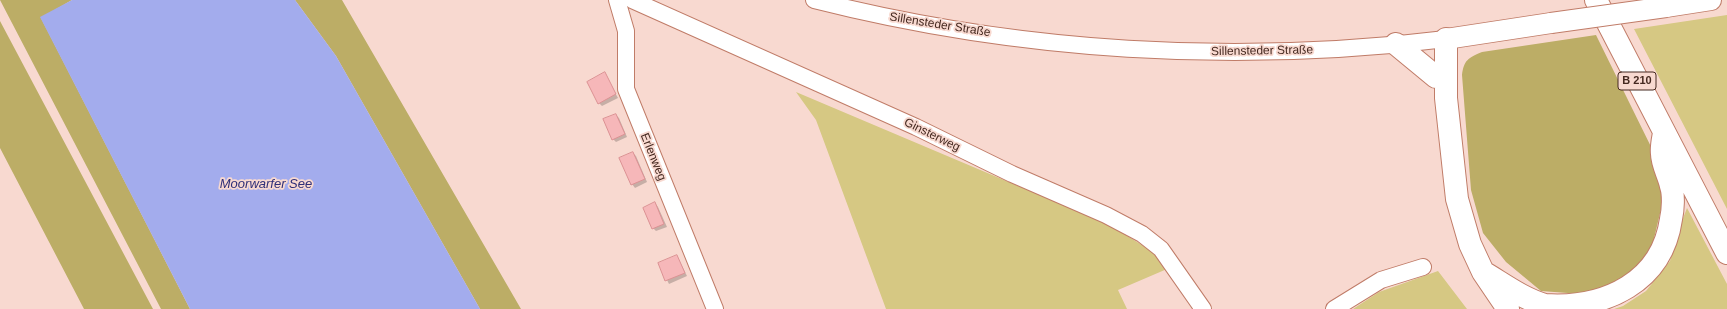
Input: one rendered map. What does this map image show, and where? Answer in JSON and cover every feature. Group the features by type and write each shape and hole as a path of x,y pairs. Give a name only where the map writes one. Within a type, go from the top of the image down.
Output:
{"highway":[{"name":"B 210","path":"1596,0 1727,253"},
{"path":"1436,77 1439,40"},
{"path":"1439,40 1457,199 1470,244 1483,272 1508,309"},
{"path":"1396,44 1436,77 1446,98"},
{"path":"1483,272 1525,296 1544,304 1573,308 1596,305 1618,298 1637,285 1654,267 1666,244 1672,218 1672,188 1662,154 1664,133"}],"main road":[{"name":"Sillensteder Straße","path":"1439,40 1711,0"}],"street":[{"name":"Erlenweg","path":"617,0 626,31 626,89 715,309"},
{"name":"Ginsterweg","path":"632,0 908,124 1012,174 1106,215 1142,234 1162,249 1203,309"},
{"name":"Sillensteder Straße","path":"814,0 852,10 935,26 1030,39 1120,48 1244,53 1341,49 1439,40"},
{"path":"1334,309 1380,280 1423,267"}],"shaded area":[{"path":"0,0 72,0 41,18 190,309 161,309"},
{"path":"295,0 342,0 521,309 480,309 336,56"},
{"path":"1727,15 1727,209 1634,29"},
{"path":"0,21 153,309 84,309 0,148"},
{"path":"1596,35 1659,163 1662,205 1651,251 1624,280 1581,294 1541,291 1506,262 1483,233 1471,190 1462,75 1463,70 1468,60 1482,52"},
{"path":"796,92 1108,224 1158,255 1167,269 1118,290 1127,309 886,309 816,120"},
{"path":"1687,208 1727,284 1727,309 1614,309 1623,306 1646,291 1670,261 1678,231"},
{"path":"1438,271 1467,309 1353,309 1379,292"}],"water":[{"name":"Moorwarfer See","path":"72,0 295,0 336,56 480,309 190,309 40,17"}],"building":[{"path":"605,72 616,94 598,104 587,82"},
{"path":"616,114 625,134 612,140 603,119"},
{"path":"633,152 645,179 631,185 619,158"},
{"path":"655,202 664,224 652,229 643,208"},
{"path":"677,255 685,273 665,281 658,263"}]}
